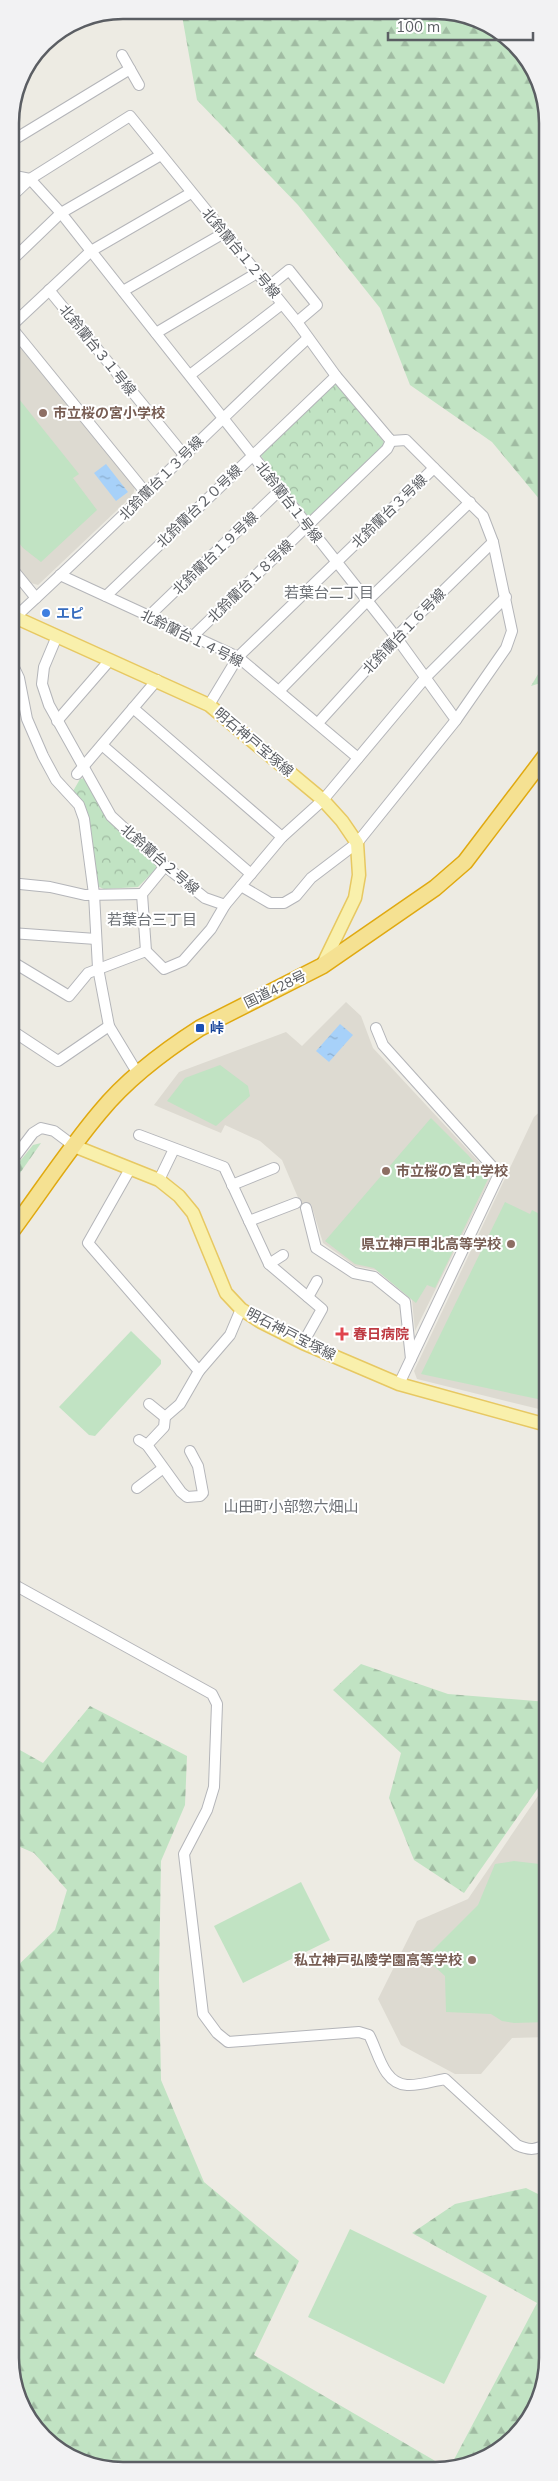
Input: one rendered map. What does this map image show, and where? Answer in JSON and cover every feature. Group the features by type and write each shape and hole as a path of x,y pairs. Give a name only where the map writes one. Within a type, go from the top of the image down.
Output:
{"highway":[{"name":"国道428号","path":"19,1221 100,1112 138,1074 200,1028 322,966 392,920 465,862 539,765"}],"main road":[{"name":"明石神戸宝塚線","path":"19,621 209,705 323,800 342,821 356,843 359,875 355,898 322,966"},
{"name":"明石神戸宝塚線","path":"74,1146 158,1180 179,1196 194,1213 218,1277 226,1292 241,1309 261,1322 303,1343 399,1384 539,1423"}],"street":[{"path":"122,55 139,85"},
{"path":"19,137 130,69"},
{"name":"北鈴蘭台１２号線","path":"30,179 130,116 190,193 298,322 336,376 391,442"},
{"path":"19,253 61,213 161,155"},
{"path":"19,177 30,179"},
{"path":"19,189 30,179"},
{"name":"北鈴蘭台１号線","path":"30,179 61,213 190,375 396,638 456,720"},
{"path":"19,319 91,251 190,193"},
{"path":"123,291 224,233"},
{"path":"268,286 288,270 317,305 298,322"},
{"path":"156,333 257,273"},
{"name":"北鈴蘭台３１号線","path":"49,290 184,455"},
{"path":"190,375 282,304"},
{"path":"19,337 146,493"},
{"name":"北鈴蘭台１３号線","path":"19,612 146,493 222,417 308,338"},
{"name":"北鈴蘭台２０号線","path":"106,596 336,376"},
{"path":"391,442 406,440 434,468"},
{"name":"北鈴蘭台１８号線","path":"193,636 387,449 391,442"},
{"name":"北鈴蘭台３号線","path":"209,705 238,657 434,468 483,516 493,542 512,632 506,648 456,720"},
{"name":"北鈴蘭台１９号線","path":"149,616 280,490"},
{"path":"280,690 367,601 470,502"},
{"name":"北鈴蘭台１６号線","path":"318,723 396,638 493,542"},
{"name":"北鈴蘭台１４号線","path":"60,575 238,657 280,690 358,758"},
{"path":"19,577 36,598"},
{"path":"165,866 142,894 146,951 164,968 183,961 211,929 225,905 282,838 323,800 426,678 506,598"},
{"name":"北鈴蘭台２号線","path":"57,636 44,667 42,684 49,705 57,720 74,778 111,816 165,866 205,898 225,905"},
{"path":"57,720 110,660"},
{"path":"19,692 27,719 56,780 74,778 156,680"},
{"path":"133,708 282,838"},
{"path":"241,886 270,902 284,903 296,896 311,878 356,843 456,720"},
{"path":"102,745 251,874"},
{"path":"74,778 79,805 84,819 94,894 98,968 109,1026 138,1074"},
{"path":"19,884 94,894 142,894"},
{"path":"19,934 96,940"},
{"path":"19,965 69,996 88,973 146,951"},
{"path":"19,1036 58,1060 109,1026"},
{"path":"376,1028 383,1045 499,1174 399,1384"},
{"path":"19,1151 33,1133 42,1128 54,1131 74,1146"},
{"path":"138,1135 224,1167 269,1264 322,1309 303,1343"},
{"path":"158,1180 174,1149"},
{"path":"232,1185 274,1168"},
{"path":"130,1169 88,1244 199,1371"},
{"path":"249,1221 296,1202"},
{"path":"306,1208 316,1248 354,1273 374,1277 405,1302 411,1359"},
{"path":"269,1264 283,1255"},
{"path":"308,1297 317,1281"},
{"path":"190,1452 198,1466 203,1494 200,1496 187,1496 162,1469 143,1442 164,1427 166,1418 180,1404 199,1371 230,1335 241,1309"},
{"path":"149,1404 166,1418"},
{"path":"137,1488 162,1469"},
{"path":"19,1587 212,1694 217,1704 214,1787 208,1810 184,1854 203,2014 218,2033 228,2042 359,2032 369,2035 386,2074 395,2081 406,2086 445,2079 517,2145 526,2150 539,2148"}],"shaded area":[{"name":"市立桜の宮小学校","path":"19,343 135,487 133,495 38,585 31,583 19,569"},
{"name":"市立桜の宮中学校","path":"346,1002 361,1016 373,1048 481,1164 490,1179 415,1331 412,1300 376,1270 355,1266 323,1243 311,1204 302,1207 282,1160 260,1141 225,1125 221,1133 154,1105 179,1072 286,1032 302,1046"},
{"name":"県立神戸甲北高等学校","path":"539,1112 539,1409 417,1379 414,1371 534,1117"},
{"name":"私立神戸弘陵学園高等学校","path":"539,1794 539,2037 512,2038 481,2074 455,2074 401,2045 378,1999 417,1921 468,1899"}],"green space":[{"path":"183,19 442,19 462,22 475,27 493,36 513,54 522,65 536,96 539,123 539,499 492,442 410,385 380,308 298,205 197,100"},
{"path":"332,384 337,384 384,442 383,448 313,515 307,515 261,456 263,449"},
{"path":"19,399 79,474 73,478 97,510 41,562 19,543"},
{"path":"539,672 539,684 531,686"},
{"path":"84,778 107,818 156,864 156,869 138,887 104,889 97,886 72,793 80,779"},
{"path":"220,1065 248,1086 250,1096 216,1126 167,1101 185,1078"},
{"path":"431,1118 468,1155 488,1179 435,1288 427,1285 416,1303 374,1268 355,1264 325,1241"},
{"path":"41,1143 19,1175 19,1162 33,1145"},
{"name":"県立神戸甲北高等学校","path":"505,1202 530,1214 532,1210 539,1214 539,1399 421,1374"},
{"path":"131,1331 161,1360 161,1364 95,1436 89,1435 59,1407"},
{"path":"361,1664 448,1694 539,1701 539,1788 464,1893 414,1860 389,1798 401,1753 333,1690"},
{"path":"90,1706 187,1756 185,1805 161,1861 159,1979 161,2080 204,2182 299,2261 254,2355 437,2462 116,2462 89,2457 59,2441 40,2422 29,2404 22,2385 19,2358 19,1964 55,1930 67,1890 34,1853 19,1846 19,1750 43,1763"},
{"path":"514,1861 539,1864 539,2022 514,2023 502,2021 491,2014 446,2012 445,1976 425,1958 478,1905 495,1864"},
{"path":"301,1882 330,1940 243,1983 214,1926"},
{"path":"526,2188 539,2194 539,2365 536,2385 522,2416 509,2432 499,2441 481,2452 454,2460 537,2303 412,2233 455,2204"},
{"path":"350,2229 487,2296 444,2384 308,2317"}],"water":[{"path":"106,464 128,492 116,501 94,473"},
{"path":"340,1024 353,1035 329,1062 316,1051"}],"place":[{"name":"市立桜の宮小学校","path":"43,413"},
{"name":"エピ","path":"46,613"},
{"name":"峠","path":"200,1028"},
{"name":"市立桜の宮中学校","path":"386,1171"},
{"name":"県立神戸甲北高等学校","path":"511,1244"},
{"name":"春日病院","path":"342,1334"},
{"name":"私立神戸弘陵学園高等学校","path":"472,1960"}],"district":[{"name":"若葉台二丁目","path":"329,593"},
{"name":"若葉台三丁目","path":"152,920"},
{"name":"山田町小部惣六畑山","path":"291,1507"}]}
